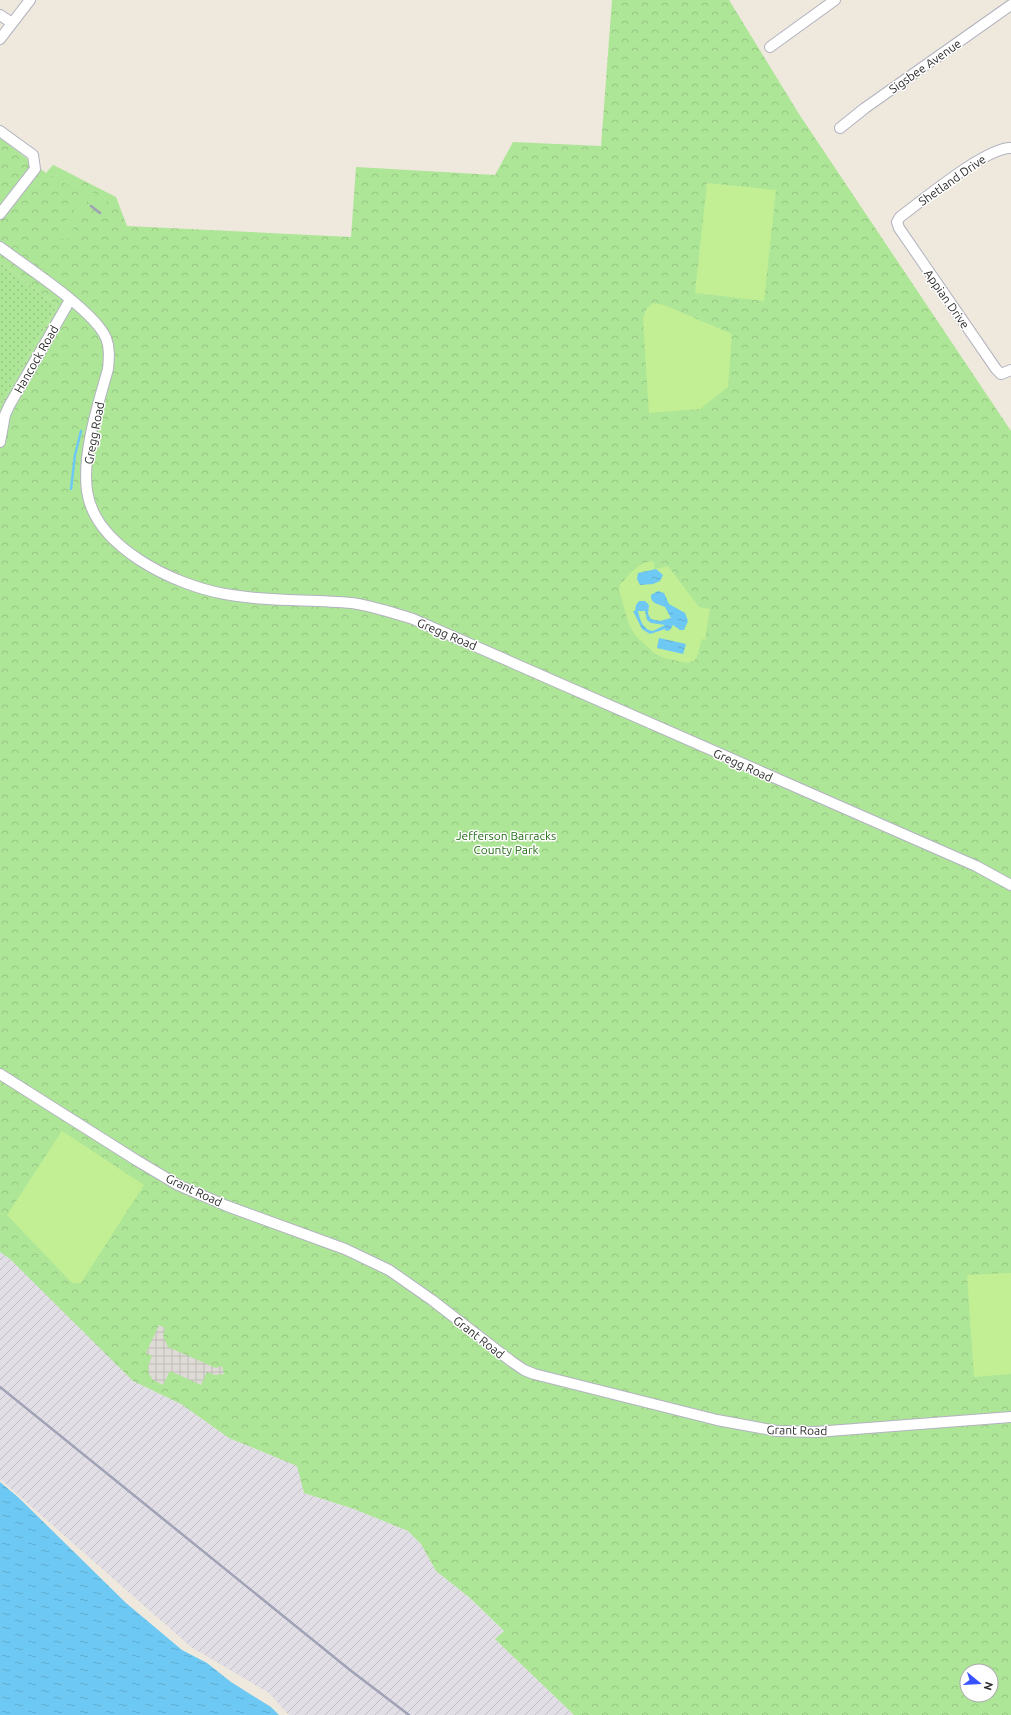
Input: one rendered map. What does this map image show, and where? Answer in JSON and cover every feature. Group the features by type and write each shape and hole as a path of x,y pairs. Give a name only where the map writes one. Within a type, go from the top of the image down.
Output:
{"street":[{"path":"0,39 30,0"},
{"path":"770,46 835,0"},
{"name":"Sigsbee Avenue","path":"840,128 865,108 1011,5"},
{"path":"0,15 12,23"},
{"path":"0,131 33,155 35,169 0,214"},
{"name":"Shetland Drive","path":"897,222 900,217 979,160 994,152 1011,148"},
{"name":"Appian Drive","path":"897,222 898,228 1001,374 1011,370"},
{"name":"Gregg Road","path":"0,247 70,300 96,323 106,339 108,348 108,369 88,455 88,497 96,517 103,529 110,537 132,554 172,576 204,589 224,594 250,598 353,603 413,619 976,866 1011,885"},
{"name":"Hancock Road","path":"0,442 5,415 9,406 70,300"},
{"name":"Grant Road","path":"0,1074 178,1185 227,1206 356,1253 390,1270 432,1300 506,1358 524,1370 534,1374 717,1420 777,1431 816,1432 1011,1417"}],"shaded area":[{"path":"0,1252 10,1259 81,1327 133,1381 181,1404 229,1438 298,1466 304,1493 354,1509 408,1531 421,1544 436,1571 470,1598 504,1631 495,1639 574,1715 287,1715 189,1648 0,1481"},
{"path":"159,1325 165,1328 163,1336 168,1347 216,1368 222,1366 224,1374 215,1375 207,1372 201,1385 170,1371 163,1385 153,1380 149,1374 148,1366 152,1356 146,1353"}],"green space":[{"name":"Jefferson Barracks County Park","path":"612,0 729,0 799,114 1011,431 1011,1715 574,1715 495,1639 504,1631 470,1598 436,1571 421,1544 408,1531 354,1509 304,1493 297,1466 229,1438 181,1404 133,1381 10,1259 0,1252 0,406 57,306 0,262 0,138 46,173 53,165 116,197 127,226 351,237 356,167 495,175 513,142 601,146"},
{"path":"53,165 75,176 80,186 106,199 108,207 89,198 80,215 73,216 73,212 82,198 75,189 47,173"},
{"path":"707,183 776,190 764,301 695,293"},
{"path":"75,218 77,222 67,240 60,238 59,231 67,219"},
{"path":"0,262 57,306 0,406"},
{"path":"653,303 664,305 732,334 728,387 700,409 649,413 643,318 647,308"},
{"path":"653,561 655,569 668,566 699,607 710,609 705,640 702,639 697,657 694,661 687,663 664,658 654,653 636,636 629,625 619,590 620,585 631,572 643,563"},
{"path":"62,1131 144,1185 81,1283 74,1283 70,1281 7,1215"},
{"path":"1011,1273 1011,1374 974,1377 967,1275"}],"water":[{"path":"656,569 663,575 660,581 653,584 640,585 637,579 638,573"},
{"path":"658,591 664,593 669,604 685,613 688,621 684,630 680,630 673,625 670,630 666,631 665,629 650,634 642,629 633,611 635,611 636,605 639,601 645,601 649,605 648,614 651,619 660,621 671,618 665,607 653,602 651,595","holes":["638,611 645,611 647,620 651,623 665,625 653,631 644,627"]},
{"path":"659,638 686,644 683,654 657,648"},
{"path":"0,1481 189,1648 287,1715 0,1715"}],"pier":[{"path":"0,1479 191,1647 269,1693 289,1715 279,1715 271,1707 231,1682 207,1663 182,1650 126,1603 18,1497 0,1482"}],"waterway":[{"path":"71,489 75,455 81,431"}],"railway":[{"path":"91,206 100,213"},
{"path":"0,1387 350,1670 409,1715"}]}
